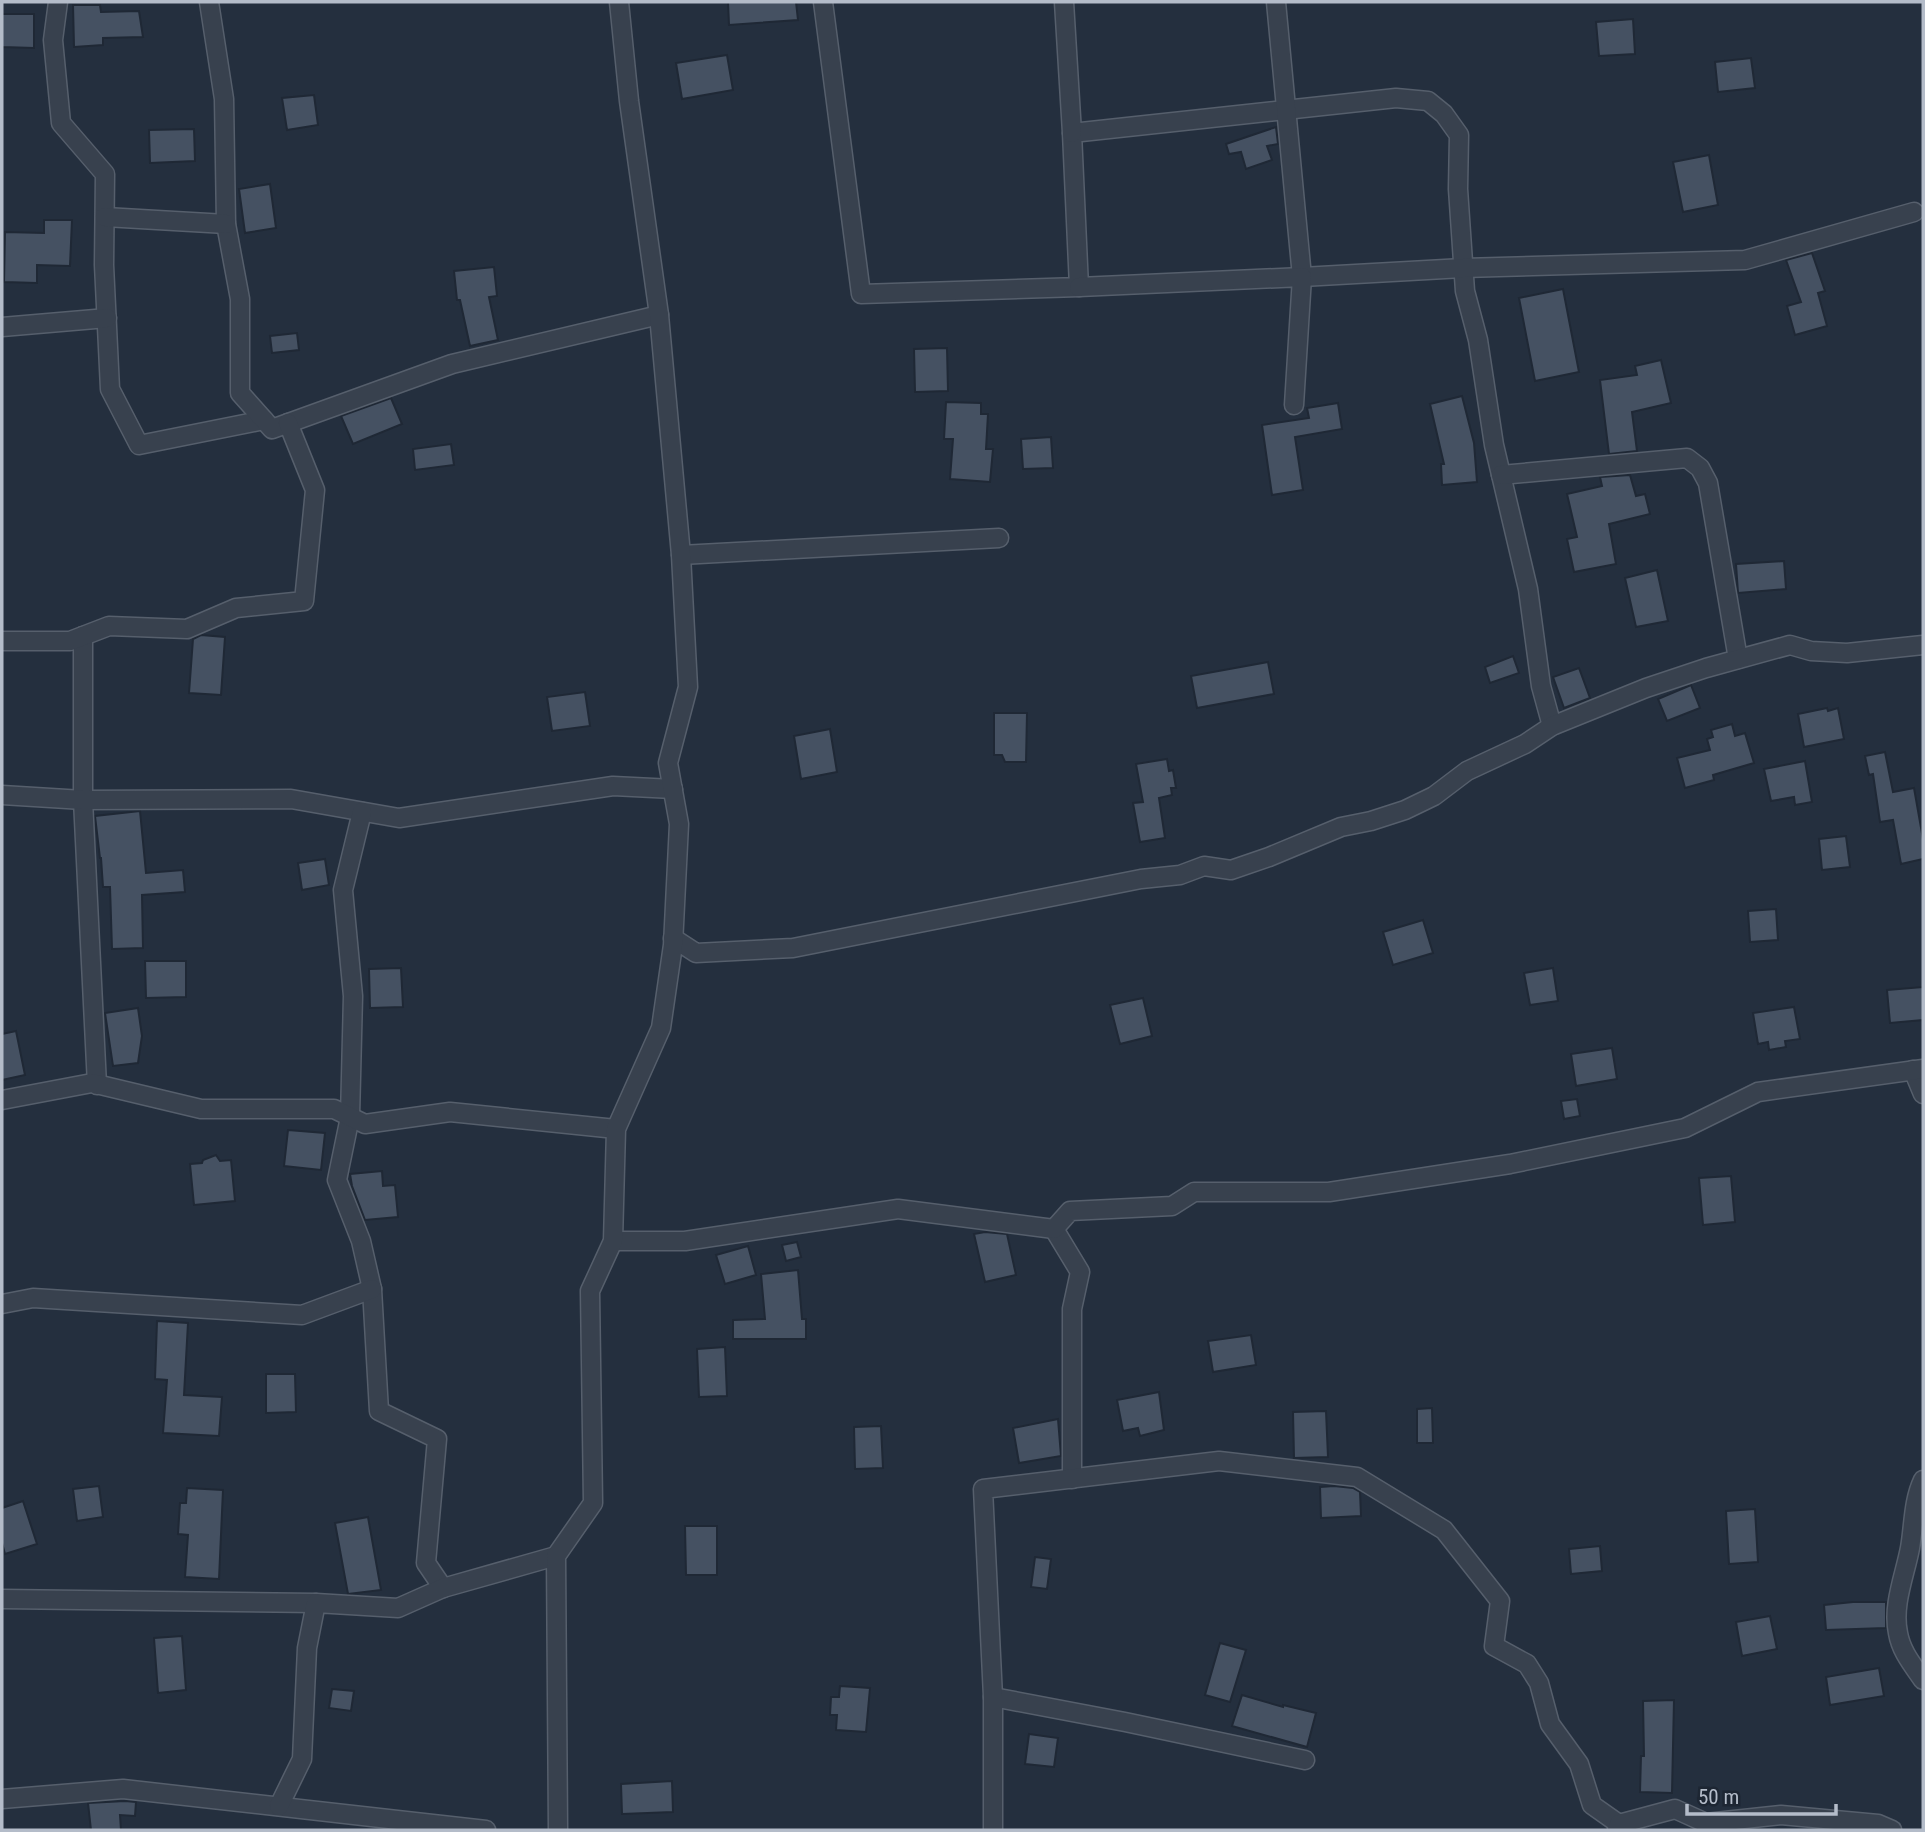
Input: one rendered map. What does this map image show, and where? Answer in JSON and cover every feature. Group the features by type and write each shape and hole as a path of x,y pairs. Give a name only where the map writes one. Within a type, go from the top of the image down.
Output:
{"street":[{"path":"58,2 53,40 61,123 105,174 110,389 139,445 264,420"},
{"path":"209,2 224,99 226,224 240,299 240,393 272,429 452,364 659,315"},
{"path":"558,1830 556,1556 593,1503 590,1291 613,1241 616,1129 661,1028 673,938 679,824 667,763 688,687 681,555 659,315 629,102 619,2"},
{"path":"823,2 861,294 1079,287 1463,268 1745,260 1914,212"},
{"path":"1064,2 1079,287"},
{"path":"1276,2 1302,277 1294,405"},
{"path":"1072,133 1396,98 1428,101 1444,114 1459,135 1458,189 1465,291 1478,340 1494,445 1528,589 1541,686 1552,726"},
{"path":"104,217 226,224"},
{"path":"2,327 107,318"},
{"path":"2,641 70,641 109,626 187,629 236,608 304,601 316,490 288,423"},
{"path":"1501,475 1687,458 1700,468 1708,483 1738,659"},
{"path":"681,555 999,538"},
{"path":"83,636 83,800 97,1085"},
{"path":"673,938 696,953 793,948 1141,879 1180,875 1204,866 1231,870 1341,827 1405,810 1434,796 1467,771 1525,744 1552,726 1646,688 1790,645 1847,653 1923,645"},
{"path":"2,795 83,800 291,799 399,818 613,786 673,789"},
{"path":"362,811 343,890 353,996 350,1117 337,1180 361,1241 372,1289 379,1411 437,1439 426,1563 443,1588"},
{"path":"1054,1229 1070,1211 1172,1206 1194,1192 1329,1192 1510,1164 1685,1128 1758,1093 1918,1070 1923,1094"},
{"path":"2,1100 92,1083 201,1109 334,1109 365,1124 450,1112 616,1129"},
{"path":"613,1241 685,1241 898,1209 1054,1229"},
{"path":"1054,1229 1080,1272 1072,1309 1072,1479"},
{"path":"2,1304 33,1298 302,1315 372,1289"},
{"path":"993,1830 993,1697 983,1489 1219,1461 1357,1477 1444,1530 1500,1601 1494,1646 1527,1664 1539,1683 1550,1724 1579,1764 1592,1805 1618,1827 1675,1809 1706,1823 1781,1815 1878,1824 1892,1830"},
{"path":"1923,1480 1918,1491 1910,1549 1900,1589 1897,1630 1902,1650 1923,1680 1923,1685"},
{"path":"2,1598 316,1603 398,1608 443,1588 556,1556"},
{"path":"279,1807 302,1759 307,1648 316,1603"},
{"path":"993,1697 1125,1721 1306,1760"},
{"path":"2,1799 123,1789 486,1830"}],"building":[{"path":"728,2 796,2 798,20 729,25"},
{"path":"73,5 100,5 101,12 139,11 143,37 103,38 103,45 74,47"},
{"path":"2,14 34,14 34,48 2,47"},
{"path":"1633,19 1635,54 1599,56 1596,22"},
{"path":"727,55 733,90 682,99 676,63"},
{"path":"1751,58 1755,88 1718,92 1715,62"},
{"path":"314,95 318,125 287,130 282,98"},
{"path":"1276,127 1278,144 1267,146 1272,160 1246,169 1241,152 1229,154 1226,144"},
{"path":"194,129 195,161 150,163 149,130"},
{"path":"1709,155 1718,205 1683,212 1673,162"},
{"path":"270,184 276,228 245,233 239,189"},
{"path":"44,220 72,220 70,266 37,265 37,283 4,282 5,232 44,233"},
{"path":"1812,253 1825,291 1818,293 1827,326 1795,335 1787,306 1801,302 1786,260"},
{"path":"494,267 497,296 489,297 498,340 470,346 460,300 457,300 454,271"},
{"path":"1563,289 1579,372 1535,381 1519,298"},
{"path":"297,333 299,350 272,353 270,336"},
{"path":"947,348 948,391 915,392 914,349"},
{"path":"1661,360 1671,403 1632,412 1637,451 1609,454 1600,380 1637,375 1635,366"},
{"path":"1462,396 1474,443 1477,482 1442,485 1441,464 1444,464 1430,404"},
{"path":"391,398 402,424 353,444 341,416"},
{"path":"946,402 981,403 981,414 988,414 986,449 993,449 990,482 950,479 953,439 944,439"},
{"path":"1338,403 1342,429 1295,437 1303,490 1272,495 1262,425 1309,418 1307,408"},
{"path":"1051,437 1053,468 1023,469 1021,439"},
{"path":"451,444 454,465 415,470 413,449"},
{"path":"1630,475 1636,496 1645,494 1650,514 1609,524 1616,564 1574,572 1567,539 1577,537 1567,494 1602,486 1600,477"},
{"path":"1784,561 1786,589 1738,593 1736,564"},
{"path":"1657,570 1668,621 1636,627 1625,578"},
{"path":"201,635 225,637 221,695 189,693 193,639"},
{"path":"1513,656 1519,673 1490,683 1485,667"},
{"path":"1268,662 1274,694 1197,708 1191,676"},
{"path":"1579,668 1590,698 1564,708 1553,677"},
{"path":"1691,685 1700,708 1667,721 1658,699"},
{"path":"585,692 590,726 552,731 547,697"},
{"path":"1827,708 1828,711 1838,708 1844,739 1804,747 1798,714"},
{"path":"994,713 1027,713 1026,762 1005,762 1002,755 994,755"},
{"path":"1732,724 1735,736 1745,733 1754,763 1713,775 1714,780 1685,788 1677,758 1710,750 1707,739 1713,737 1711,730"},
{"path":"830,729 837,772 801,779 794,736"},
{"path":"1885,752 1893,792 1914,788 1923,839 1923,859 1901,864 1893,820 1880,822 1873,774 1869,775 1865,756"},
{"path":"1167,759 1169,771 1173,770 1176,788 1171,788 1172,795 1159,798 1165,838 1140,842 1133,803 1143,802 1136,764"},
{"path":"1805,761 1812,802 1795,805 1794,797 1771,801 1764,769"},
{"path":"140,811 146,873 183,870 185,892 142,895 143,948 112,949 110,887 103,887 95,816"},
{"path":"1846,836 1850,867 1822,870 1819,839"},
{"path":"325,859 329,885 302,890 298,863"},
{"path":"1776,909 1778,940 1750,942 1748,911"},
{"path":"1423,920 1433,953 1393,965 1383,932"},
{"path":"145,961 186,961 186,997 146,998"},
{"path":"401,968 403,1007 370,1008 369,969"},
{"path":"1553,968 1558,1001 1530,1005 1524,973"},
{"path":"1923,987 1923,1020 1890,1023 1887,990"},
{"path":"1143,998 1152,1036 1120,1044 1110,1005"},
{"path":"1794,1007 1800,1039 1785,1041 1786,1047 1769,1050 1768,1042 1758,1044 1753,1013"},
{"path":"138,1008 142,1036 138,1063 113,1066 105,1013"},
{"path":"16,1031 25,1075 2,1080 2,1034"},
{"path":"1612,1048 1617,1079 1576,1086 1571,1054"},
{"path":"1577,1099 1580,1116 1564,1119 1561,1101"},
{"path":"288,1130 325,1133 321,1170 284,1166"},
{"path":"216,1155 220,1161 231,1160 235,1201 194,1205 190,1164 202,1163 203,1160"},
{"path":"382,1171 383,1186 395,1185 398,1217 365,1220 350,1174"},
{"path":"1731,1176 1735,1222 1703,1225 1699,1178"},
{"path":"974,1234 1007,1234 1016,1275 985,1282"},
{"path":"797,1242 801,1257 786,1261 782,1245"},
{"path":"748,1246 756,1275 725,1284 716,1255"},
{"path":"798,1270 802,1319 806,1319 806,1339 733,1339 733,1320 765,1319 761,1274"},
{"path":"157,1321 188,1323 184,1395 222,1397 219,1436 163,1433 167,1380 155,1379"},
{"path":"1251,1335 1256,1365 1213,1372 1208,1341"},
{"path":"725,1347 727,1396 699,1397 697,1349"},
{"path":"266,1374 295,1374 296,1412 266,1413"},
{"path":"1159,1392 1164,1430 1140,1436 1138,1428 1123,1431 1117,1400"},
{"path":"1432,1408 1433,1443 1417,1443 1417,1409"},
{"path":"1326,1411 1328,1457 1294,1458 1293,1412"},
{"path":"1058,1419 1061,1456 1019,1463 1013,1428"},
{"path":"881,1426 883,1468 855,1469 854,1427"},
{"path":"99,1486 103,1517 77,1521 73,1489"},
{"path":"1320,1487 1353,1488 1360,1492 1361,1516 1321,1518"},
{"path":"187,1488 223,1490 219,1579 185,1577 188,1535 178,1534 180,1503 186,1503"},
{"path":"23,1501 37,1544 5,1554 2,1543 2,1508"},
{"path":"1755,1509 1758,1562 1729,1564 1726,1511"},
{"path":"368,1517 381,1590 348,1594 335,1523"},
{"path":"685,1526 717,1526 717,1575 686,1575"},
{"path":"1600,1546 1602,1571 1571,1574 1569,1549"},
{"path":"1035,1557 1051,1559 1047,1589 1031,1587"},
{"path":"1886,1602 1886,1628 1826,1630 1824,1605"},
{"path":"1770,1616 1777,1649 1742,1656 1736,1622"},
{"path":"182,1636 186,1690 158,1693 154,1638"},
{"path":"1220,1643 1246,1650 1230,1702 1205,1695"},
{"path":"1879,1668 1884,1696 1830,1705 1826,1677"},
{"path":"840,1686 870,1688 866,1732 836,1730 837,1715 830,1715 831,1697 839,1697"},
{"path":"332,1689 354,1691 351,1711 329,1708"},
{"path":"1242,1695 1316,1713 1307,1747 1232,1726"},
{"path":"1674,1700 1672,1793 1640,1792 1641,1756 1644,1756 1643,1701"},
{"path":"1029,1734 1058,1738 1054,1767 1025,1764"},
{"path":"672,1781 673,1812 622,1814 621,1784"},
{"path":"136,1802 135,1816 120,1815 121,1830 91,1830 88,1803"}]}
